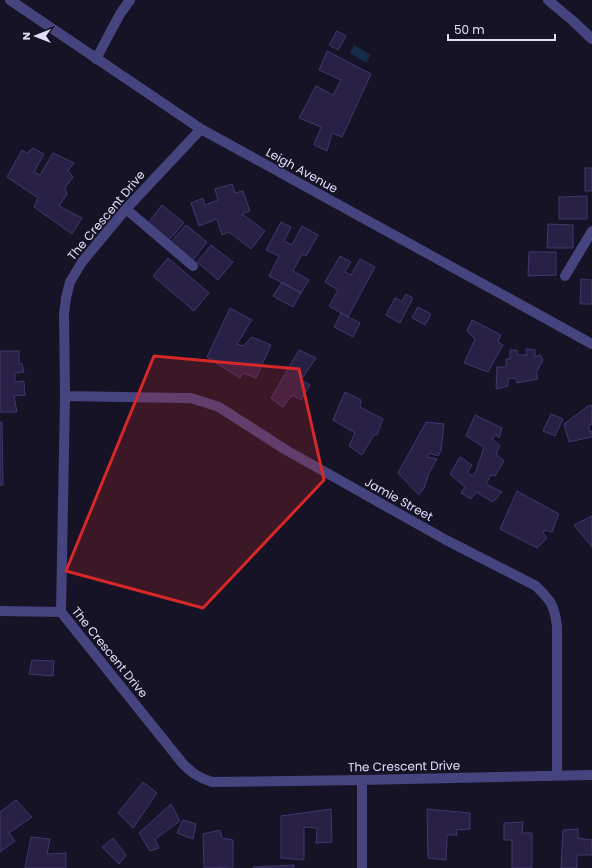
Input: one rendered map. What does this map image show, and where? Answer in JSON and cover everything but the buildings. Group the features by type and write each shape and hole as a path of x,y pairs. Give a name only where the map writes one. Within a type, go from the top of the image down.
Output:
{"street":[{"name":"Leigh Avenue","path":"10,0 201,129 592,344"},
{"path":"96,59 120,14 130,0"},
{"path":"548,0 592,39"},
{"name":"The Crescent Drive","path":"201,129 126,209 82,262 70,282 64,314 65,396 61,612 183,764 198,777 212,782 592,775"},
{"path":"126,209 193,266"},
{"path":"565,276 592,231"},
{"name":"Jamie Street","path":"65,396 191,398 219,407 286,450 446,540 536,586 554,607 557,626 557,776"},
{"path":"0,611 61,612"},
{"path":"362,780 362,868"}],"highlighted area":[{"path":"154,356 299,369 324,480 203,608 66,571"}],"water":[{"path":"354,45 371,55 366,63 350,53"}]}
